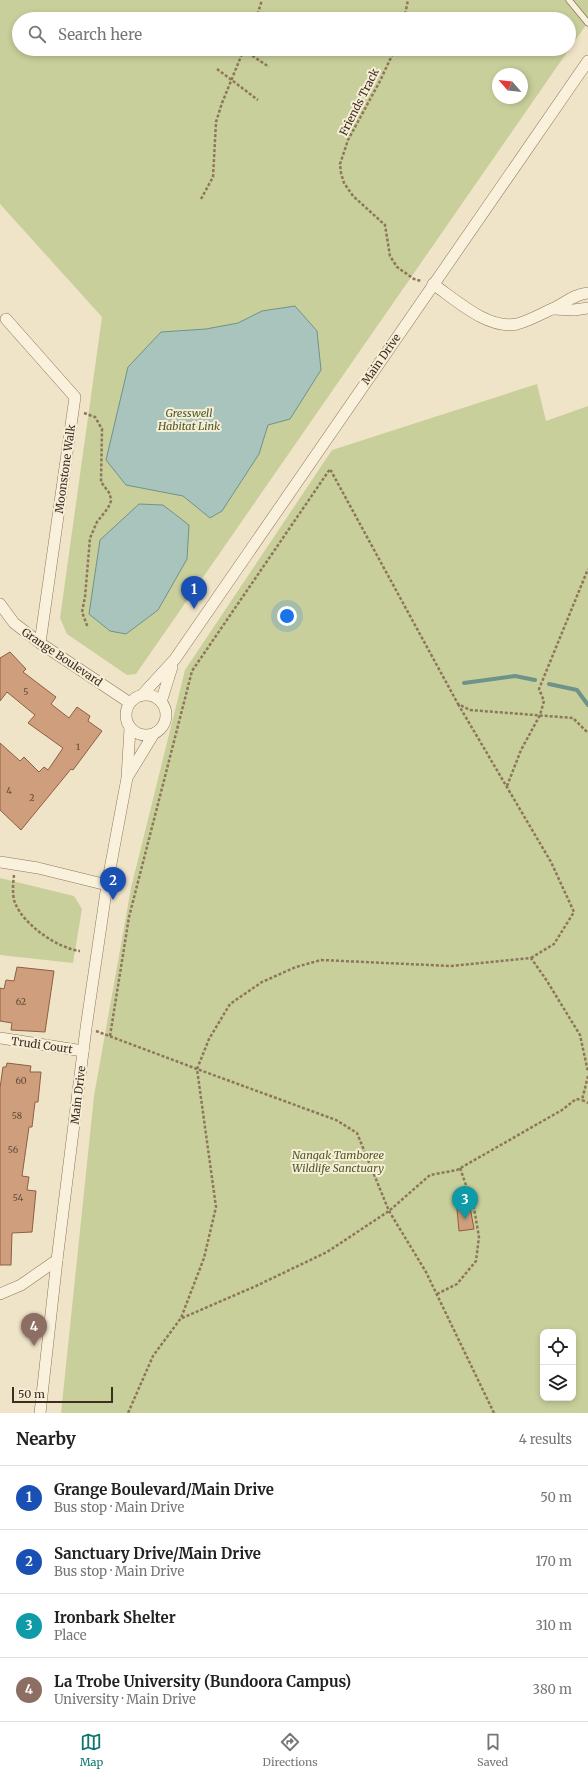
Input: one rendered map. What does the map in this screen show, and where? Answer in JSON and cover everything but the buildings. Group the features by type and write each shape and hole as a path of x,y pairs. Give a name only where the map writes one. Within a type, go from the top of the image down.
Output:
{"street":[{"name":"Main Drive","path":"142,695 175,659 588,61"},
{"path":"433,284 476,314 498,324 519,324 574,297 588,293"},
{"path":"552,309 574,310 588,308"},
{"name":"Moonstone Walk","path":"6,319 75,398 40,643"},
{"name":"Grange Boulevard","path":"0,604 14,623 40,643 130,703"},
{"name":"Main Drive","path":"161,702 175,659"},
{"path":"142,695 152,696 161,702 166,714 166,721 158,732 152,735 140,735 130,728 125,715 130,703 142,695"},
{"name":"Main Drive","path":"40,1413 83,1050 107,885 127,778 130,728"},
{"name":"Main Drive","path":"127,778 152,735"},
{"path":"0,862 16,864 107,885"},
{"name":"Trudi Court","path":"0,1038 83,1050"},
{"path":"0,1294 21,1285 57,1260"}],"lane":[{"path":"569,0 588,23"}],"path":[{"path":"258,12 262,0"},
{"path":"405,12 408,0"},
{"path":"200,199 213,177 216,122 241,56"},
{"path":"254,56 269,67"},
{"name":"Friends Track","path":"392,56 380,81 353,129 340,164 344,183 353,196 366,209 383,222 390,256 397,267 414,279"},
{"path":"217,69 258,100"},
{"path":"73,410 95,417 102,429 101,482 110,494 111,501 108,508 97,522 90,538 85,597 82,612 88,628"},
{"path":"110,1036 129,917 192,671 330,469 458,704 551,862 574,912 554,944 531,958 451,966 322,960 296,966 262,982 230,1004 209,1039 197,1069 216,1208 204,1258 181,1318 153,1356 128,1413"},
{"path":"507,787 521,750 540,715 544,701 539,689 588,569"},
{"path":"458,704 470,710 573,718 588,733"},
{"path":"16,864 13,894 14,902 20,912 38,930 52,941 69,950 80,951"},
{"path":"531,958 580,1035 588,1072"},
{"path":"86,1028 336,1120 357,1133 389,1211 426,1272 494,1413"},
{"path":"582,1100 588,1076"},
{"path":"181,1318 256,1286 327,1252 389,1211 430,1175 460,1168 562,1110 576,1099 588,1103"},
{"path":"437,1294 457,1284 476,1261 478,1237 474,1208 460,1168"}],"green space":[{"name":"Gresswell Habitat Link","path":"0,0 588,0 588,22 576,39 576,12 12,12 12,56 564,56 136,674 127,675 67,634 60,618 102,317 0,204"},
{"name":"Nangak Tamboree Wildlife Sanctuary","path":"537,384 546,421 588,406 588,1413 61,1413 94,1096 131,888 185,670 332,450"},
{"path":"0,878 74,896 82,909 73,963 0,955"}],"water":[{"path":"295,306 317,331 321,370 290,419 268,425 259,454 222,511 210,518 183,496 126,485 106,460 128,367 161,332 206,329 238,323 262,311"},
{"path":"139,504 163,505 189,525 187,559 158,610 126,634 110,631 89,614 100,540"}],"waterway":[{"path":"464,683 515,676 535,680"},
{"path":"549,684 577,690 588,705"}],"place":[{"name":"Grange Boulevard/Main Drive","path":"194,609"},
{"name":"Sanctuary Drive/Main Drive","path":"113,900"},
{"name":"Ironbark Shelter","path":"465,1219"},
{"name":"La Trobe University (Bundoora Campus)","path":"34,1346"}]}
